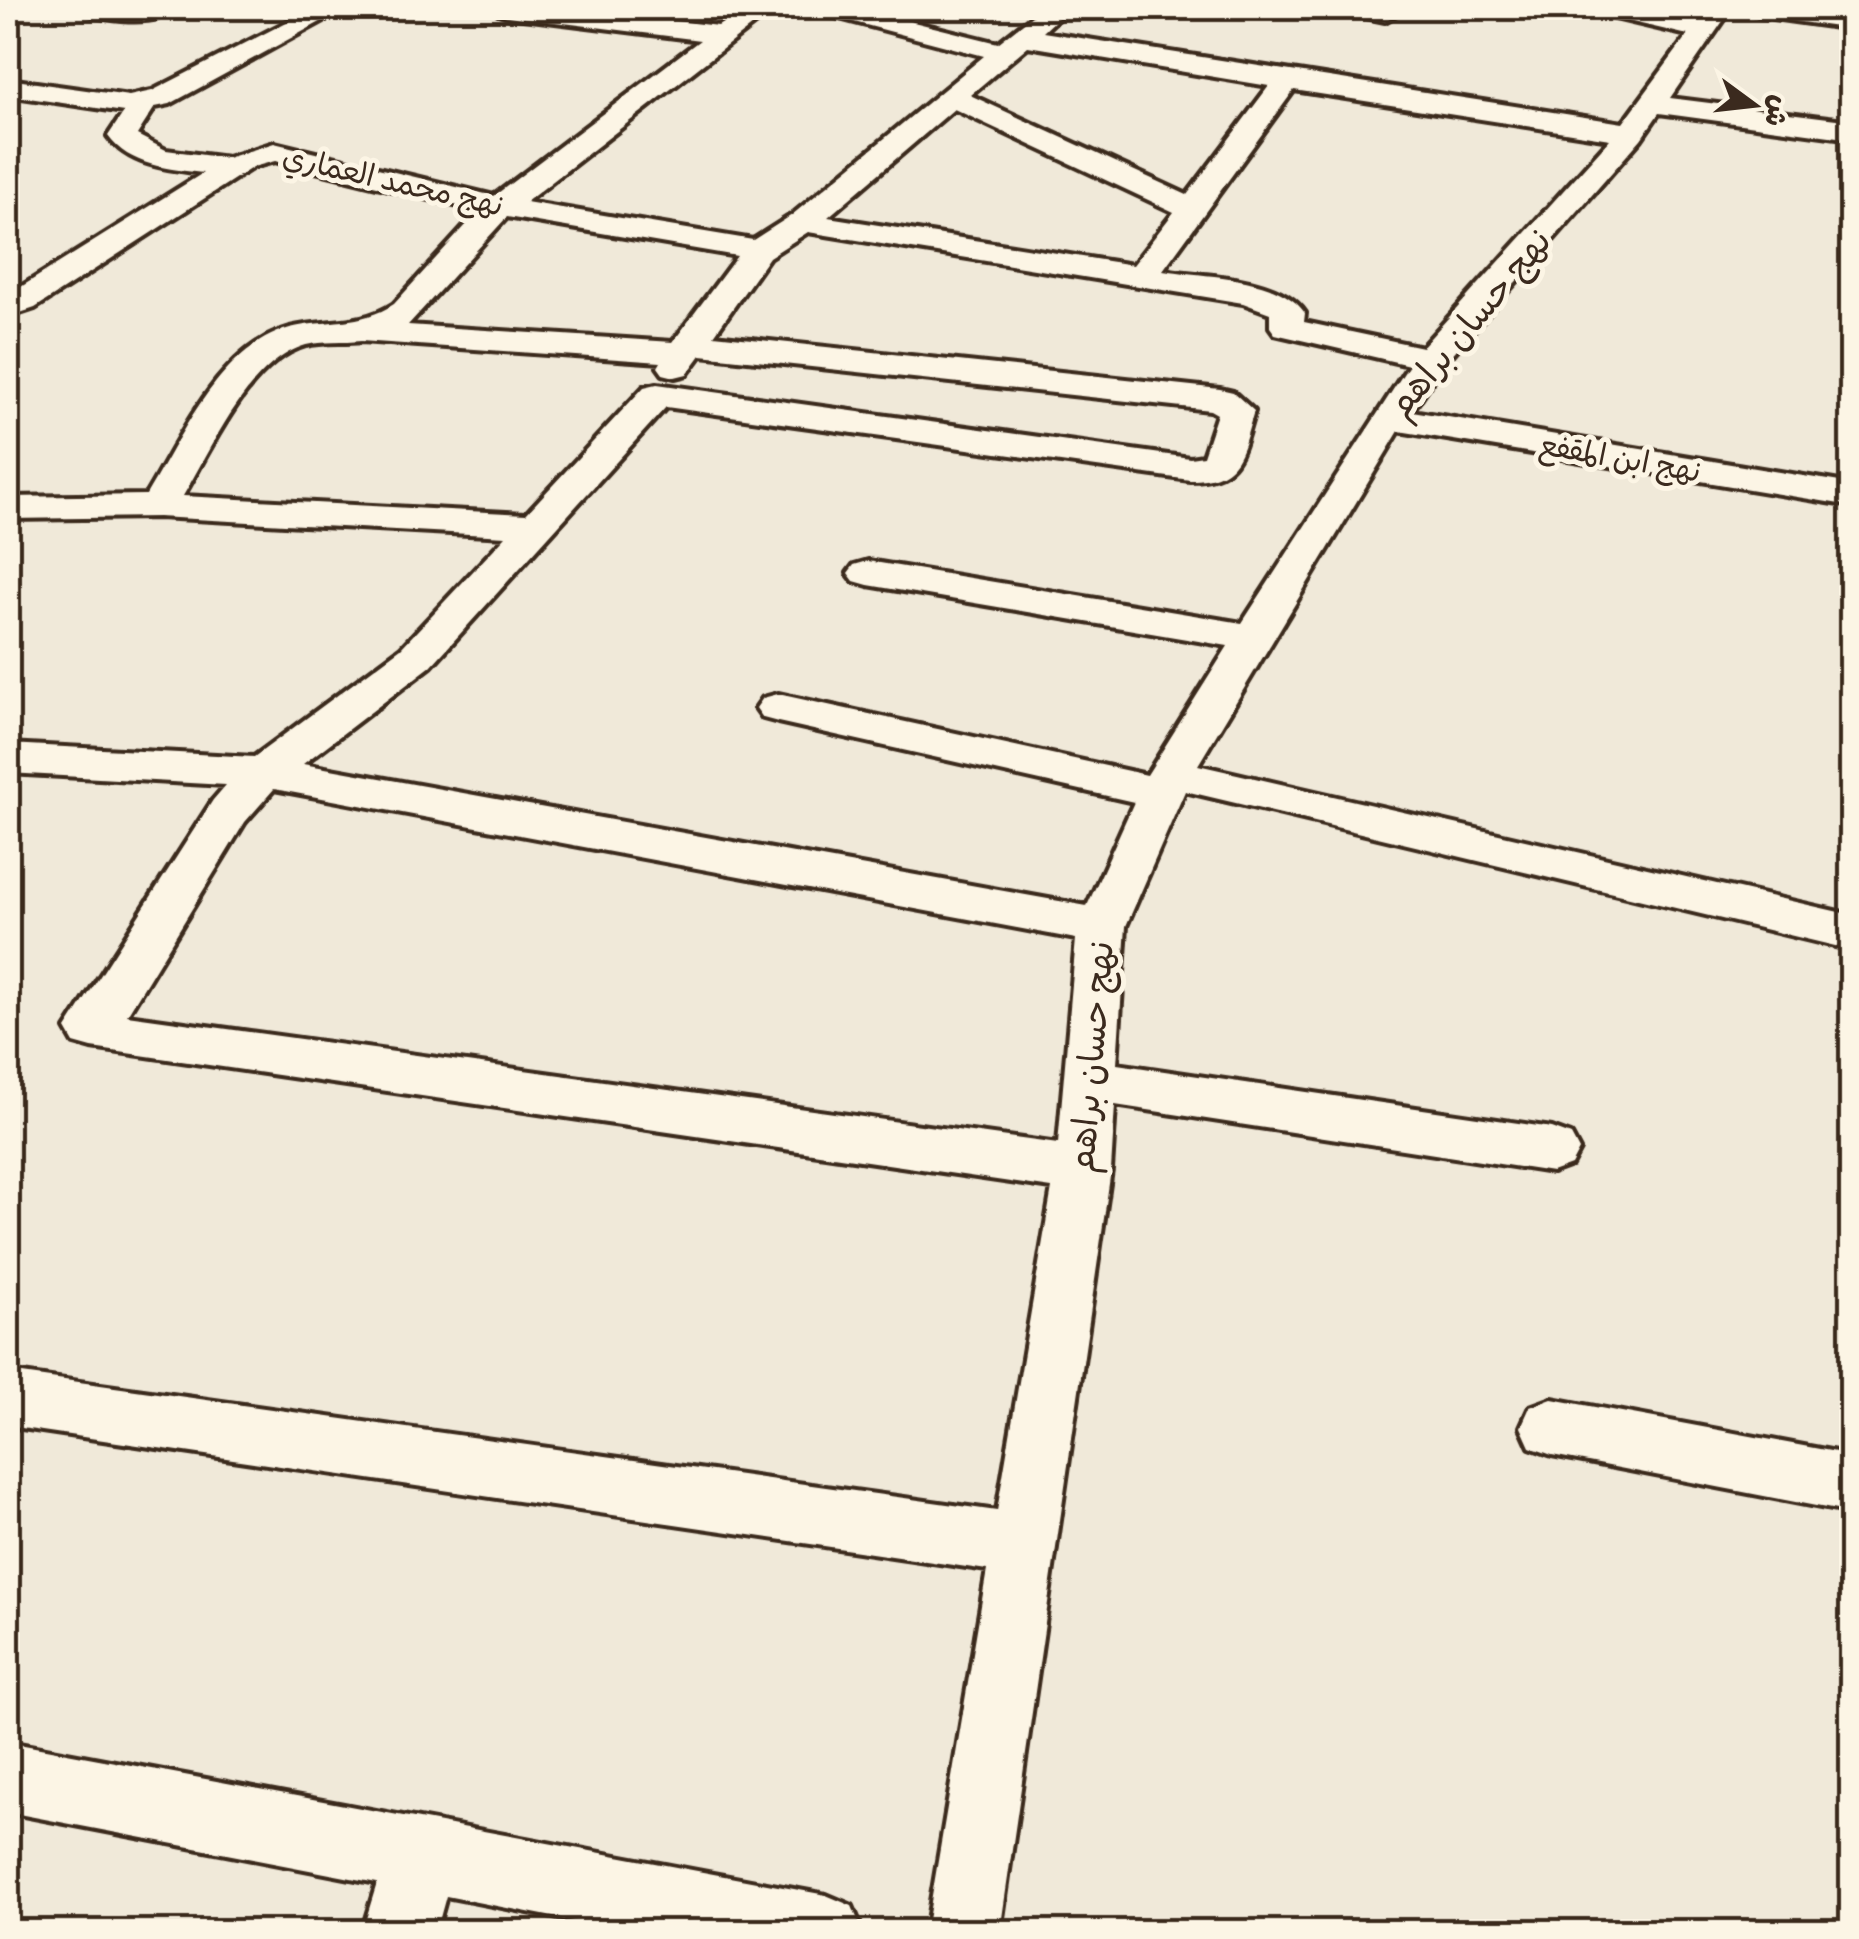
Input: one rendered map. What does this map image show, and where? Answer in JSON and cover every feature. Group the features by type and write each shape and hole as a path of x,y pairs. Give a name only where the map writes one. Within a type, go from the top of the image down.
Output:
{"street":[{"path":"91,8 152,14"},
{"path":"8,87 129,104 145,101 183,88 333,8"},
{"path":"507,8 723,35"},
{"path":"366,332 388,325 406,311 500,207 762,8"},
{"path":"830,8 1013,45 1287,81 1643,119 1852,130"},
{"path":"1058,8 803,222 758,250 657,395 416,656 264,772 229,811 92,1029 1083,1170"},
{"path":"1355,8 1385,13"},
{"path":"1603,8 1630,16 1713,19"},
{"path":"1758,8 1852,22"},
{"name":"نهج حسان براهم","path":"963,1932 1083,1170 1102,926 1165,783 1251,636 1389,418 1430,359 1643,119 1713,19"},
{"path":"1142,276 1287,81"},
{"path":"952,97 1192,209"},
{"path":"145,101 125,128 122,136 126,142 146,153 234,168"},
{"name":"نهج محمد العماري","path":"8,306 23,301 234,168 274,152 500,207 758,250"},
{"path":"803,222 1250,294 1282,306 1288,313 1286,327 1430,359"},
{"path":"158,506 246,366 274,344 294,337 366,332 687,348 1220,400 1236,411 1219,462 1205,470 1190,470 657,395"},
{"name":"نهج ابن المقفع","path":"1389,418 1852,495"},
{"path":"8,508 158,506 539,526"},
{"path":"868,573 1251,636"},
{"path":"778,708 1165,783 1852,932"},
{"path":"8,758 264,772 1102,926"},
{"path":"1088,1080 1552,1150"},
{"path":"8,1400 1024,1545"},
{"path":"1552,1427 1852,1484"},
{"path":"8,1777 826,1932"},
{"path":"399,1932 421,1857"}]}
